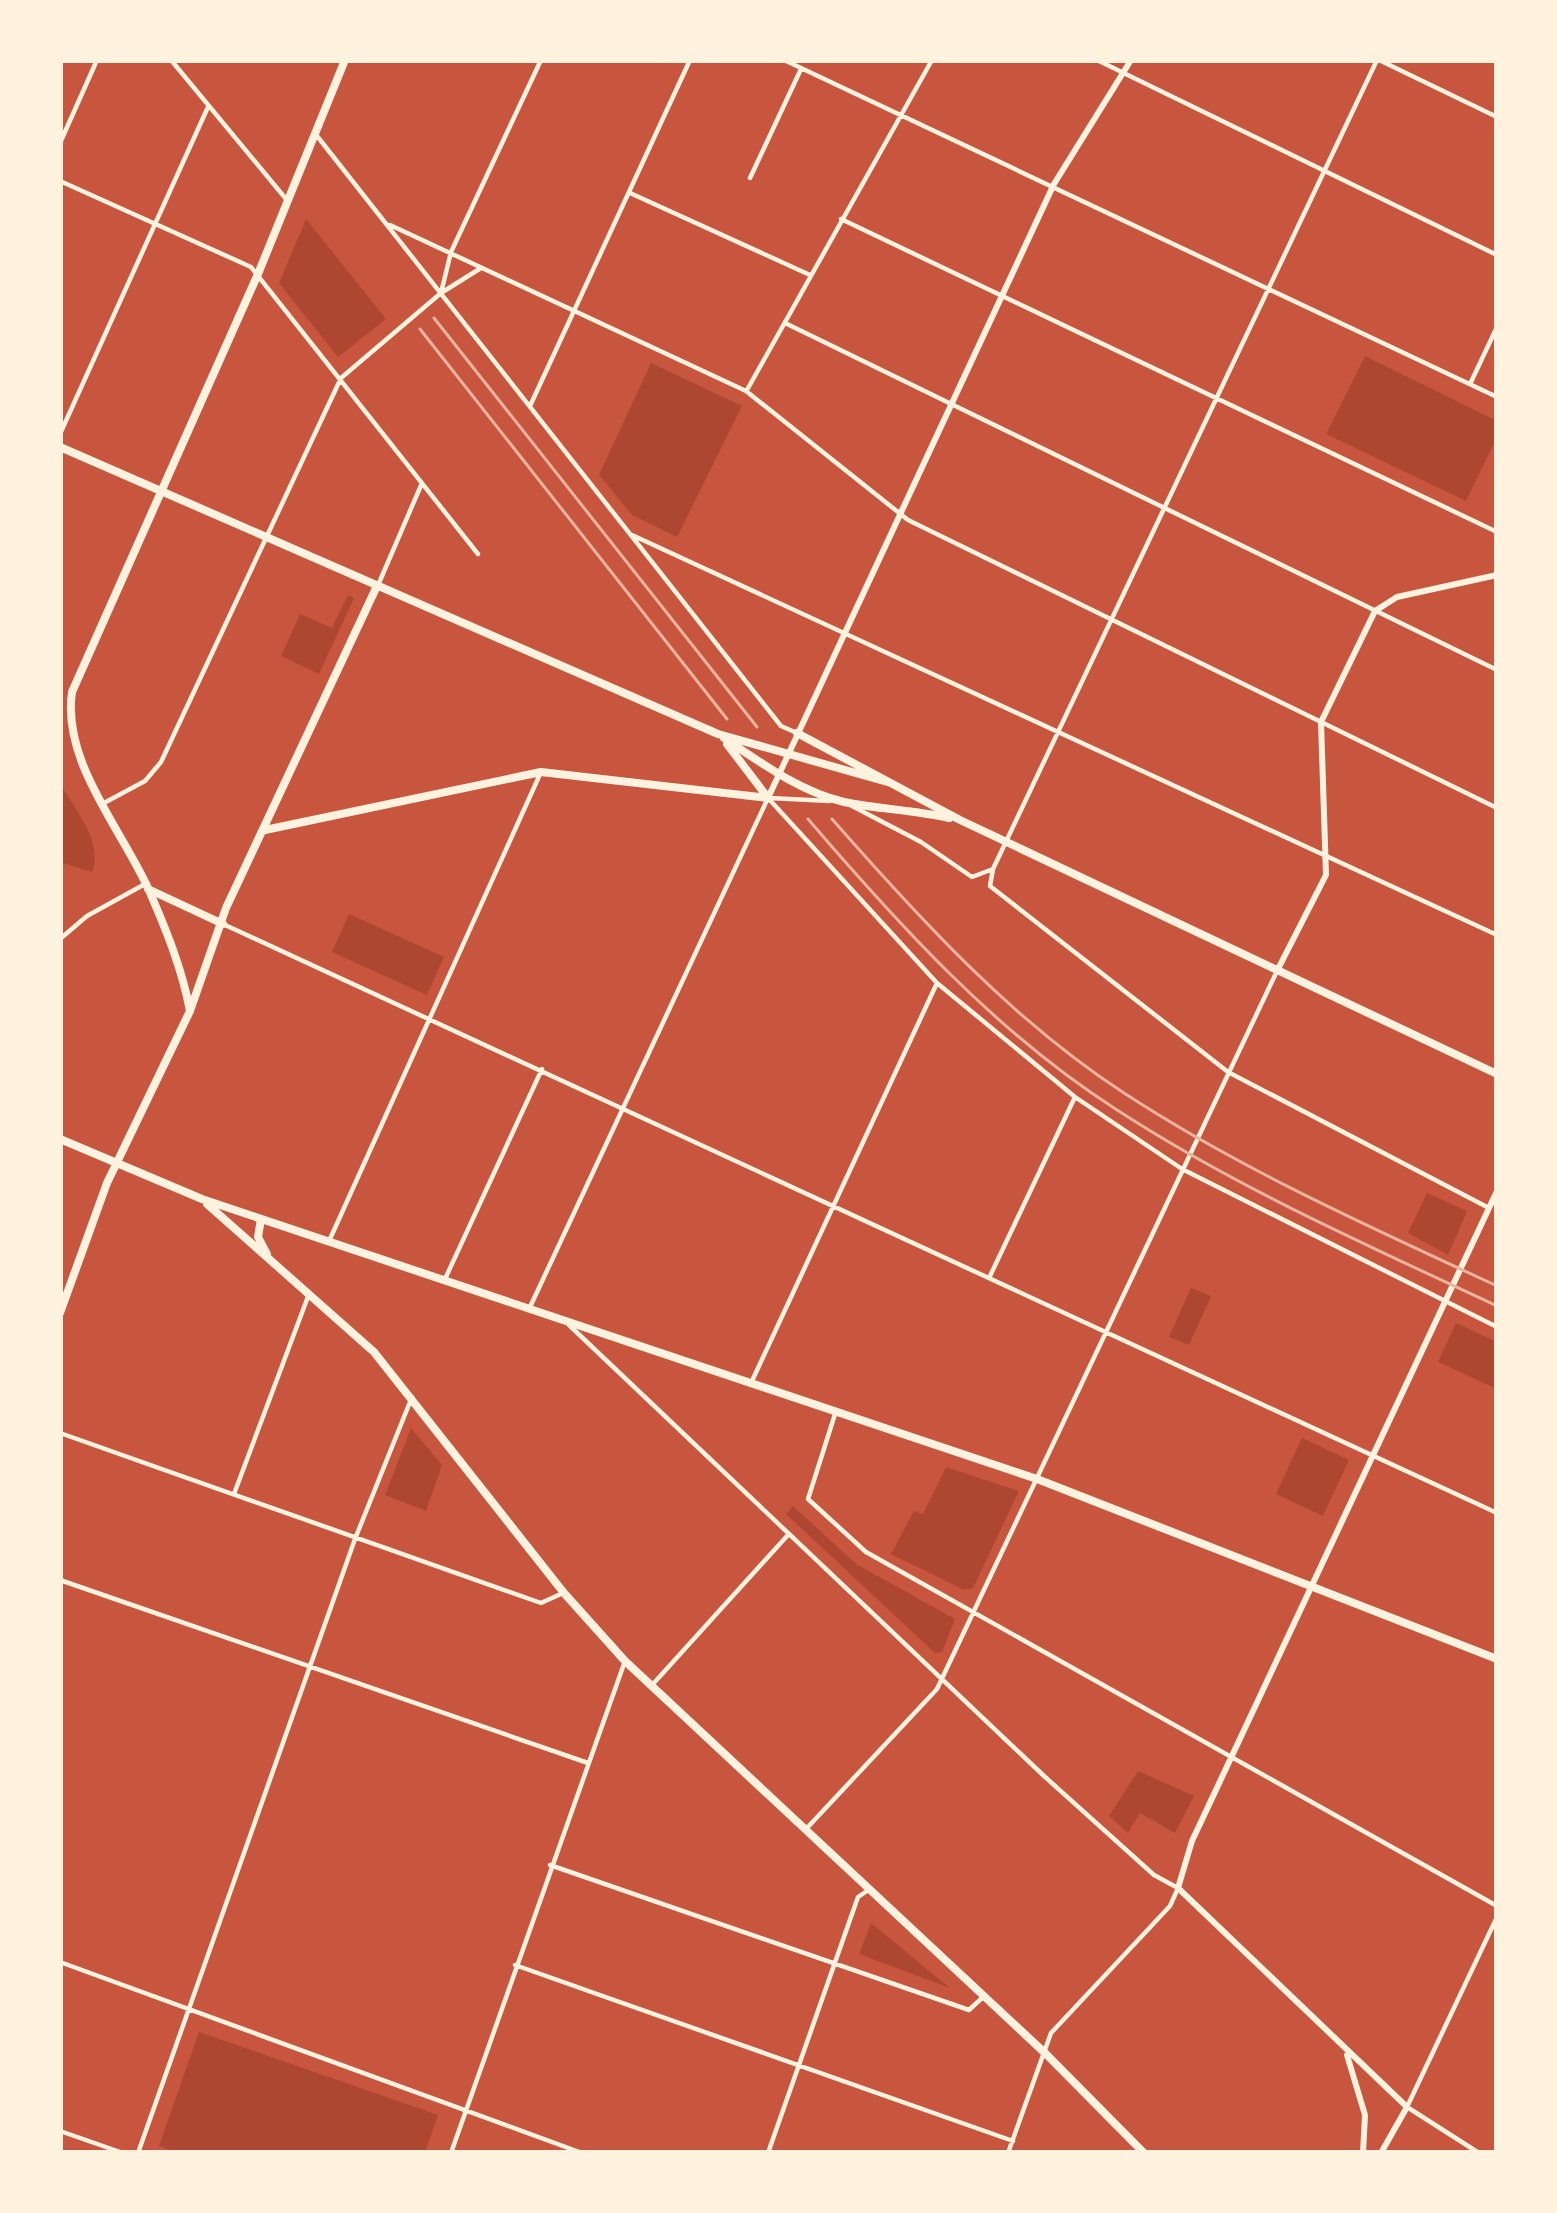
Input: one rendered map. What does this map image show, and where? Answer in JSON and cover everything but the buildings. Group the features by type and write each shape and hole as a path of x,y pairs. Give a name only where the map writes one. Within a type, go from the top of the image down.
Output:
{"main road":[{"path":"190,1011 147,886 75,742 65,701 258,274 345,60"},
{"path":"60,447 718,734 891,783"},
{"path":"60,1313 64,1289 115,1165 190,1011 264,830 377,586"},
{"path":"796,733 960,820 1497,1074"},
{"path":"718,734 780,775 843,802 890,804 960,820"},
{"path":"718,734 768,798"},
{"path":"264,830 541,772 768,798"},
{"path":"147,886 223,924"},
{"path":"60,1139 202,1199 1037,1479 1497,1659"},
{"path":"202,1199 374,1352 564,1593 626,1661 1046,2054 1144,2153"},
{"path":"261,1219 258,1237 271,1260"}],"street":[{"path":"60,143 97,60"},
{"path":"171,60 286,200"},
{"path":"440,293 451,252 541,60"},
{"path":"530,406 690,60"},
{"path":"784,60 1497,397"},
{"path":"746,391 932,60"},
{"path":"1096,60 1497,255"},
{"path":"530,1307 1054,184 1131,60"},
{"path":"1489,1208 1228,1072 994,892 993,869 1378,60 1497,117"},
{"path":"750,178 802,68"},
{"path":"60,434 208,107"},
{"path":"313,130 781,726 796,733"},
{"path":"60,181 244,262 258,274 478,554"},
{"path":"630,193 810,275"},
{"path":"841,219 1497,532"},
{"path":"390,226 746,391 900,513 1497,808"},
{"path":"104,803 145,781 161,762 341,378 440,293 482,268"},
{"path":"785,322 1497,670"},
{"path":"1470,383 1497,327"},
{"path":"377,586 422,483"},
{"path":"632,536 1497,934"},
{"path":"807,1829 943,1678 1228,1072 1326,875 1321,722 1376,610 1397,597 1497,574"},
{"path":"330,1240 541,772"},
{"path":"768,798 843,802 921,842 972,877 993,869"},
{"path":"768,798 937,983 1075,1097 1182,1169 1497,1327"},
{"path":"60,939 87,916 147,886"},
{"path":"223,924 626,1106 1497,1513"},
{"path":"751,1382 937,983"},
{"path":"445,1279 542,1069"},
{"path":"990,1276 1075,1097"},
{"path":"1008,2153 1051,2033 1170,1906 1231,1757 1497,1191"},
{"path":"234,1494 309,1294"},
{"path":"565,1321 788,1536 1122,1847 1178,1888 1407,2107 1479,2153"},
{"path":"137,2153 402,1410 412,1397"},
{"path":"836,1411 808,1499 866,1552 1497,1906"},
{"path":"60,1433 541,1603 564,1593"},
{"path":"653,1684 788,1536"},
{"path":"60,1580 308,1670 588,1763"},
{"path":"451,2153 626,1661"},
{"path":"550,1865 968,2010 984,1996"},
{"path":"768,2153 858,1898 870,1888"},
{"path":"1381,2153 1497,1917"},
{"path":"60,1962 582,2153"},
{"path":"515,1965 1013,2141"},
{"path":"1346,2051 1363,2097 1363,2153"},
{"path":"60,2131 123,2153"}],"shaded area":[{"path":"306,219 386,319 338,357 279,283"},
{"path":"1365,356 1497,421 1497,437 1466,501 1326,434"},
{"path":"651,363 742,406 677,537 632,515 599,475"},
{"path":"348,595 354,598 319,674 281,656 300,614 332,628"},
{"path":"60,783 91,838 92,872 60,862"},
{"path":"349,914 444,957 427,995 332,952"},
{"path":"1427,1193 1467,1211 1448,1255 1408,1233"},
{"path":"1191,1288 1211,1296 1189,1345 1169,1337"},
{"path":"1456,1323 1497,1342 1497,1389 1438,1362"},
{"path":"411,1428 442,1465 426,1511 385,1495"},
{"path":"1302,1438 1349,1460 1323,1516 1276,1494"},
{"path":"946,1467 1019,1491 973,1588 964,1590 891,1554 914,1511 923,1514"},
{"path":"793,1506 856,1564 955,1619 942,1652 935,1653 786,1514"},
{"path":"1138,1771 1194,1796 1175,1833 1140,1813 1128,1833 1109,1816"},
{"path":"871,1923 950,1988 859,1954"},
{"path":"199,2032 438,2115 425,2153 179,2153 159,2146"}],"railway":[{"path":"434,318 757,727"},
{"path":"420,329 727,719"},
{"path":"808,819 951,975 1071,1078 1160,1137 1254,1189 1497,1306"},
{"path":"832,819 969,966 1083,1065 1260,1172 1497,1286"}]}
